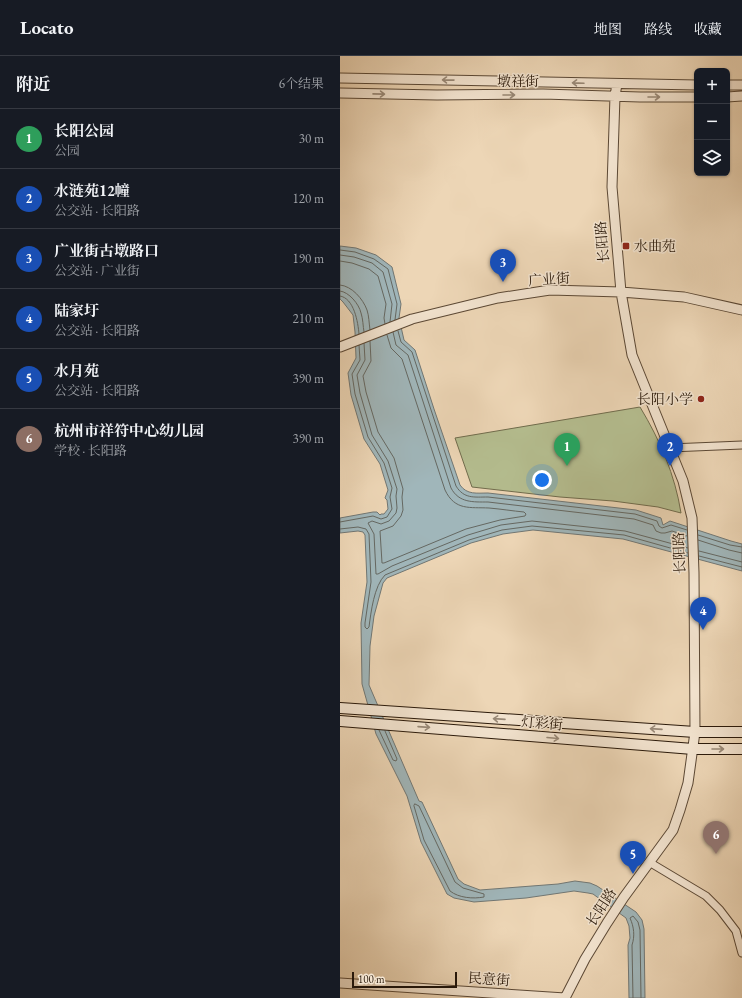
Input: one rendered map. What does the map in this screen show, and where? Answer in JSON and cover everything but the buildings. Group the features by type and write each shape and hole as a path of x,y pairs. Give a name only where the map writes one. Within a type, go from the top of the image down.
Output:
{"main road":[{"name":"灯彩街","path":"340,708 695,732 742,732"},
{"name":"灯彩街","path":"340,721 693,749 742,749"}],"street":[{"name":"墩祥街","path":"340,78 694,85"},
{"name":"长阳路","path":"565,998 585,959 607,923 673,830 688,783 695,732 694,573 692,518 683,481 632,355 621,292 612,187 615,96 617,84"},
{"path":"730,85 742,85"},
{"name":"墩祥街","path":"340,93 437,95 543,94 694,97"},
{"path":"730,96 742,96"},
{"name":"广业街","path":"343,345 412,319 498,298 550,290 621,292 684,297 742,310"},
{"path":"670,448 742,445"},
{"path":"649,862 706,896 720,910 736,931 742,952"},
{"name":"民意街","path":"340,983 565,998"}],"green space":[{"path":"640,407 666,458 675,485 681,513 658,507 613,501 560,497 472,487 455,438"}],"water":[{"path":"340,246 356,248 376,255 392,267 401,304 399,318 404,340 415,350 460,485 463,488 472,493 488,493 636,510 661,518 663,525 670,521 742,544 742,571 623,539 533,530 503,534 471,543 387,578 383,583 374,616 370,646 369,685 419,801 422,802 458,879 464,884 480,890 558,884 575,881 590,883 597,886 636,912 642,920 644,929 645,998 629,998 628,945 630,938 629,926 626,918 593,894 574,891 526,898 474,902 454,898 447,894 421,842 407,796 376,734 362,684 361,623 367,582 365,535 363,532 358,531 340,533 340,518 373,512 377,512 380,515 384,514 388,509 387,500 385,498 388,490 380,464 364,439 351,395 348,373 356,358 355,332 353,315 340,299"}],"place":[{"name":"水曲苑","path":"626,246"},
{"name":"广业街古墩路口","path":"503,282"},
{"name":"长阳小学","path":"701,399"},
{"name":"长阳公园","path":"567,466"},
{"name":"水涟苑12幢","path":"670,466"},
{"name":"陆家圩","path":"703,630"},
{"name":"杭州市祥符中心幼儿园","path":"716,854"},
{"name":"水月苑","path":"633,874"}]}
